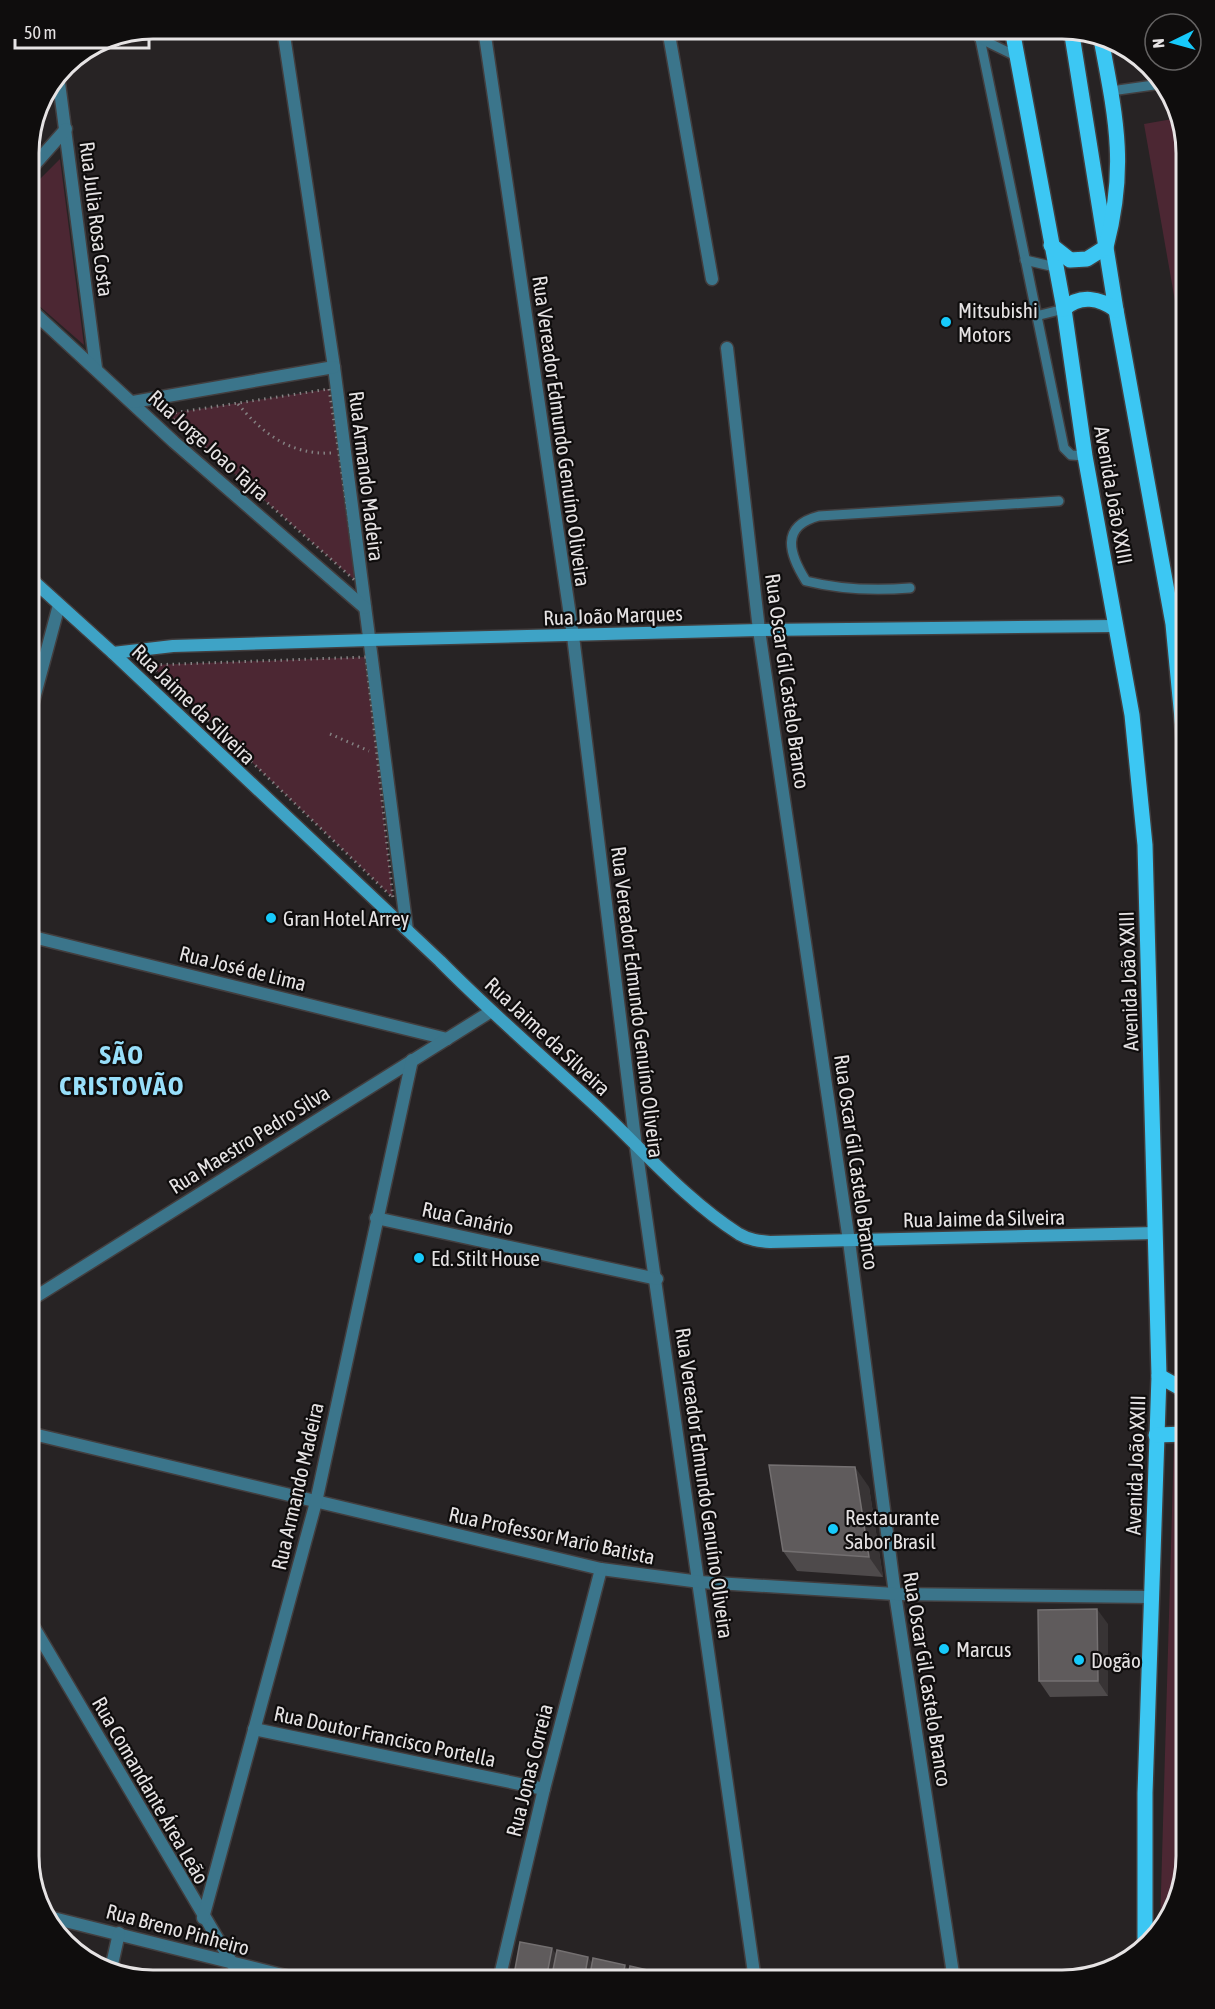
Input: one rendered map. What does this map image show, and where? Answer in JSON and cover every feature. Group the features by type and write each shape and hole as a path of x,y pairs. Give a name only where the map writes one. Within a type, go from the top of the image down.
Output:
{"main road":[{"name":"Avenida João XXIII","path":"1013,39 1064,309 1085,456 1132,715 1145,845 1159,1376 1145,1793 1145,1935"},
{"name":"Avenida João XXIII","path":"1073,39 1116,310 1176,604"},
{"path":"1051,245 1061,255 1077,261 1087,259 1106,247 1116,209 1120,168 1111,92 1102,46"},
{"path":"1064,309 1077,300 1088,298 1108,304 1116,310"},
{"path":"1159,1376 1176,1385"},
{"path":"1156,1435 1176,1434"}],"street":[{"name":"Rua Armando Madeira","path":"285,39 334,367 342,453 370,640 406,930"},
{"name":"Rua Vereador Edmundo Genuíno Oliveira","path":"485,39 573,636 636,1147 657,1279 754,1970"},
{"path":"670,39 712,279"},
{"name":"Rua Julia Rosa Costa","path":"60,87 96,368"},
{"path":"39,160 66,129"},
{"name":"Rua Jorge Joao Tajra","path":"39,317 225,487 365,608"},
{"name":"Rua Oscar Gil Castelo Branco","path":"727,348 759,630 849,1241 895,1594 952,1970"},
{"path":"133,402 334,367"},
{"name":"Rua Jaime da Silveira","path":"39,586 113,653 490,1012 597,1107 636,1147 706,1210 749,1239 770,1242 849,1241 1156,1233"},
{"path":"39,668 59,605"},
{"name":"Rua João Marques","path":"113,653 173,646 370,640 759,630 1115,626"},
{"name":"Rua José de Lima","path":"39,938 447,1039"},
{"name":"Rua Maestro Pedro Silva","path":"39,1295 490,1012"},
{"name":"Rua Armando Madeira","path":"203,1918 316,1502 412,1060"},
{"name":"Rua Canário","path":"376,1218 657,1279"},
{"name":"Rua Professor Mario Batista","path":"39,1436 601,1569 700,1582 895,1594 1151,1597"},
{"name":"Rua Jonas Correia","path":"501,1970 544,1789 601,1569"},
{"name":"Rua Comandante Área Leão","path":"39,1638 203,1918 236,1970"},
{"name":"Rua Doutor Francisco Portella","path":"254,1729 544,1789"},
{"name":"Rua Breno Pinheiro","path":"58,1919 256,1970"},
{"path":"112,1962 119,1933"}],"lane":[{"path":"980,39 1064,448 1071,455 1085,456"},
{"path":"987,39 1016,56"},
{"path":"1111,92 1153,85"},
{"path":"1025,260 1055,267"},
{"path":"1036,316 1064,309"},
{"path":"910,588 876,591 837,589 806,581 793,560 792,536 803,520 819,516 1059,501"}],"path":[{"path":"227,385 237,404 250,419 280,444 312,454 342,453"},
{"path":"329,389 342,453 359,584 167,414 237,404 329,389"},
{"path":"150,665 366,657 371,702"},
{"path":"330,734 385,758"},
{"path":"354,861 393,898 388,853"}],"shaded area":[{"path":"1171,119 1175,138 1176,307 1144,124"},
{"path":"60,159 84,345 39,306 39,180"},
{"path":"329,389 359,584 167,414"},
{"path":"366,657 393,898 151,665"},
{"path":"1174,1442 1176,1442 1176,1856 1172,1886 1160,1914"}],"building":[{"name":"Restaurante Sabor Brasil","path":"769,1465 855,1467 869,1557 783,1551"},
{"name":"Dogão","path":"1097,1609 1098,1681 1039,1681 1038,1610"},
{"path":"520,1942 552,1948 548,1970 515,1970"},
{"path":"557,1950 588,1957 586,1970 553,1970"},
{"path":"593,1958 625,1965 624,1970 591,1970"},
{"path":"630,1966 648,1970 629,1970"}],"place":[{"name":"Mitsubishi Motors","path":"946,322"},
{"name":"Gran Hotel Arrey","path":"271,918"},
{"name":"Ed. Stilt House","path":"419,1258"},
{"name":"Restaurante Sabor Brasil","path":"833,1529"},
{"name":"Marcus","path":"944,1649"},
{"name":"Dogão","path":"1079,1660"}],"district":[{"name":"SÃO CRISTOVÃO","path":"122,1070"}]}
